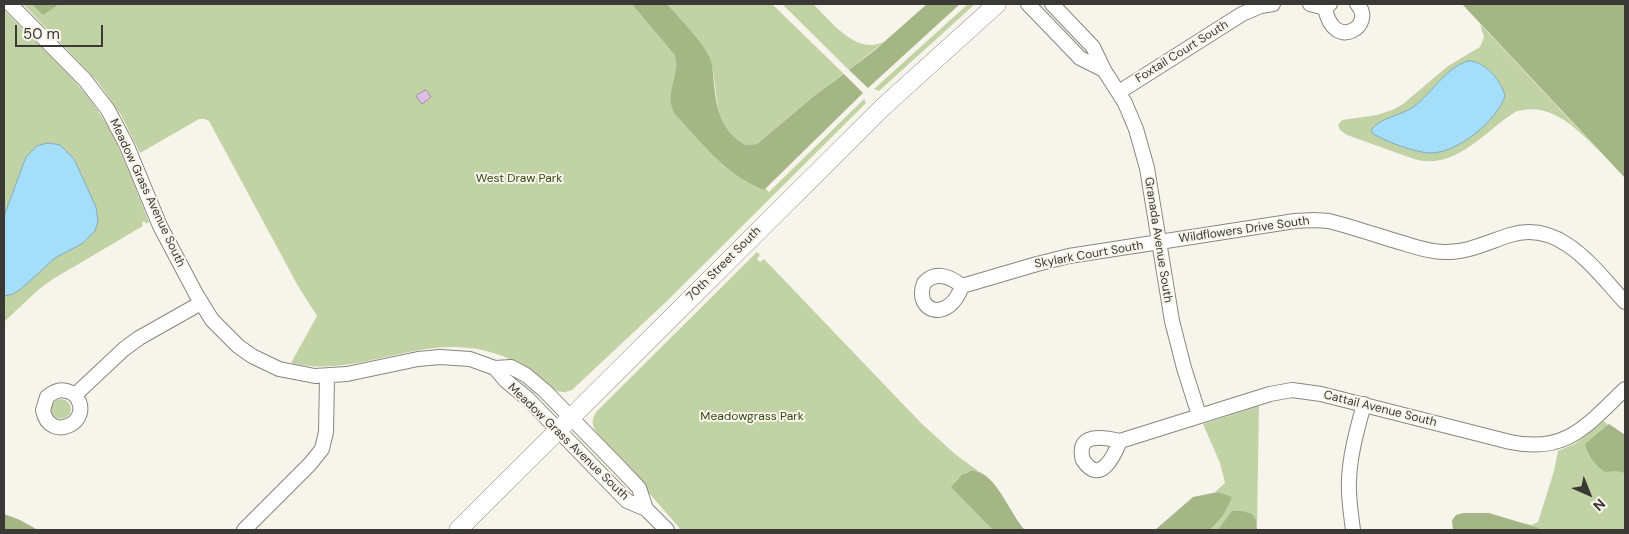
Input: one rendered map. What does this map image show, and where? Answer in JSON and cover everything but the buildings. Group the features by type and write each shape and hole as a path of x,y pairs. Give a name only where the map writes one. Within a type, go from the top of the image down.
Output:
{"main road":[{"name":"70th Street South","path":"458,530 883,107 997,4"}],"street":[{"name":"Meadow Grass Avenue South","path":"10,4 85,80 108,110 128,146 160,226 201,303 212,320 224,333 252,356 288,372 315,376 353,373 418,359 440,357 470,360 495,368 511,367 526,375 545,391 639,488 646,509"},
{"name":"Granada Avenue South","path":"1028,4 1080,58 1104,70"},
{"name":"Granada Avenue South","path":"1052,4 1093,46 1104,70 1119,92 1132,118 1143,149 1174,331 1199,415"},
{"name":"Foxtail Court South","path":"1119,92 1242,14 1261,6 1273,4"},
{"path":"1310,4 1327,6 1327,19 1332,27 1341,33 1347,33 1356,29 1362,21 1362,10 1357,4"},
{"name":"Wildflowers Drive South","path":"1158,242 1295,221 1314,220 1329,222 1420,248 1445,252 1467,249 1514,234 1534,233 1552,236 1574,248 1625,302"},
{"name":"Skylark Court South","path":"962,286 1052,260 1158,242"},
{"path":"75,395 118,353 134,341 201,303"},
{"name":"Meadow Grass Avenue South","path":"495,368 504,380 528,399 627,501 646,509 667,530"},
{"path":"244,530 310,464 322,449 326,432 327,376"},
{"name":"Cattail Avenue South","path":"1120,441 1265,395 1292,390 1321,394 1364,404 1510,442 1539,445 1561,441 1578,432 1625,389"},
{"path":"1353,530 1349,470 1352,448 1364,404"}],"green space":[{"name":"West Draw Park","path":"23,4 649,4 704,61 672,92 769,192 864,99 866,103 667,301 572,390 557,391 536,374 512,360 495,353 469,348 446,347 358,363 336,366 313,366 291,363 317,316 298,286 209,121 199,119 140,153 121,115 98,82"},
{"path":"32,4 59,4 43,15"},
{"path":"632,4 667,4 696,37 711,61 716,102 722,119 731,134 746,145 757,144 814,96 844,74 863,93 764,190 736,175 725,166 675,114 672,107 671,92 676,70 675,55"},
{"path":"667,4 772,4 844,74 814,96 757,144 746,145 734,137 721,117 709,56"},
{"path":"782,4 813,4 845,35 855,41 875,45 885,41 849,70"},
{"path":"927,4 960,4 868,88 849,70 875,50"},
{"path":"968,4 975,4 879,91 874,89"},
{"path":"1462,4 1625,4 1625,178"},
{"path":"4,10 65,71 98,111 120,151 149,222 146,224 144,221 142,223 143,226 53,279 38,290 4,322"},
{"path":"1480,24 1601,153 1563,119 1540,110 1528,109 1515,112 1468,148 1443,160 1414,159 1347,135 1340,130 1338,125 1342,120 1377,115 1403,104 1448,66 1480,47 1484,37"},
{"name":"Meadowgrass Park","path":"757,252 760,255 757,259 760,262 764,259 921,423 955,454 978,471 965,473 1021,530 681,530 597,433 593,425 593,418 596,412"},
{"path":"61,399 68,402 71,409 68,416 61,419 54,416 51,409 54,402"},
{"path":"1259,406 1257,528 1256,522 1255,530 1171,530 1220,492 1215,492 1225,483 1220,463 1203,424"},
{"path":"1604,421 1625,443 1625,530 1485,530 1538,528 1521,522 1532,525 1538,522 1554,471 1558,451 1576,443"},
{"path":"1609,424 1625,435 1625,473 1616,471 1605,472 1592,460 1586,448 1585,444"},
{"path":"970,471 979,472 987,476 1001,493 1025,530 993,530 951,487 962,475"},
{"path":"1218,492 1232,497 1224,514 1210,530 1155,530 1193,497"},
{"path":"1232,511 1252,514 1256,520 1257,530 1218,530"},
{"path":"1463,513 1489,513 1539,528 1538,530 1453,530 1452,520 1456,515"},
{"path":"4,514 20,520 38,530 4,530"}],"water":[{"path":"1468,61 1480,64 1491,72 1500,84 1505,96 1501,106 1494,115 1475,134 1452,148 1431,153 1400,146 1372,133 1372,129 1376,125 1410,109 1452,70"},
{"path":"48,143 60,145 74,159 96,207 98,221 95,231 83,243 55,258 21,289 13,294 4,296 4,216 26,157 37,146"}]}
